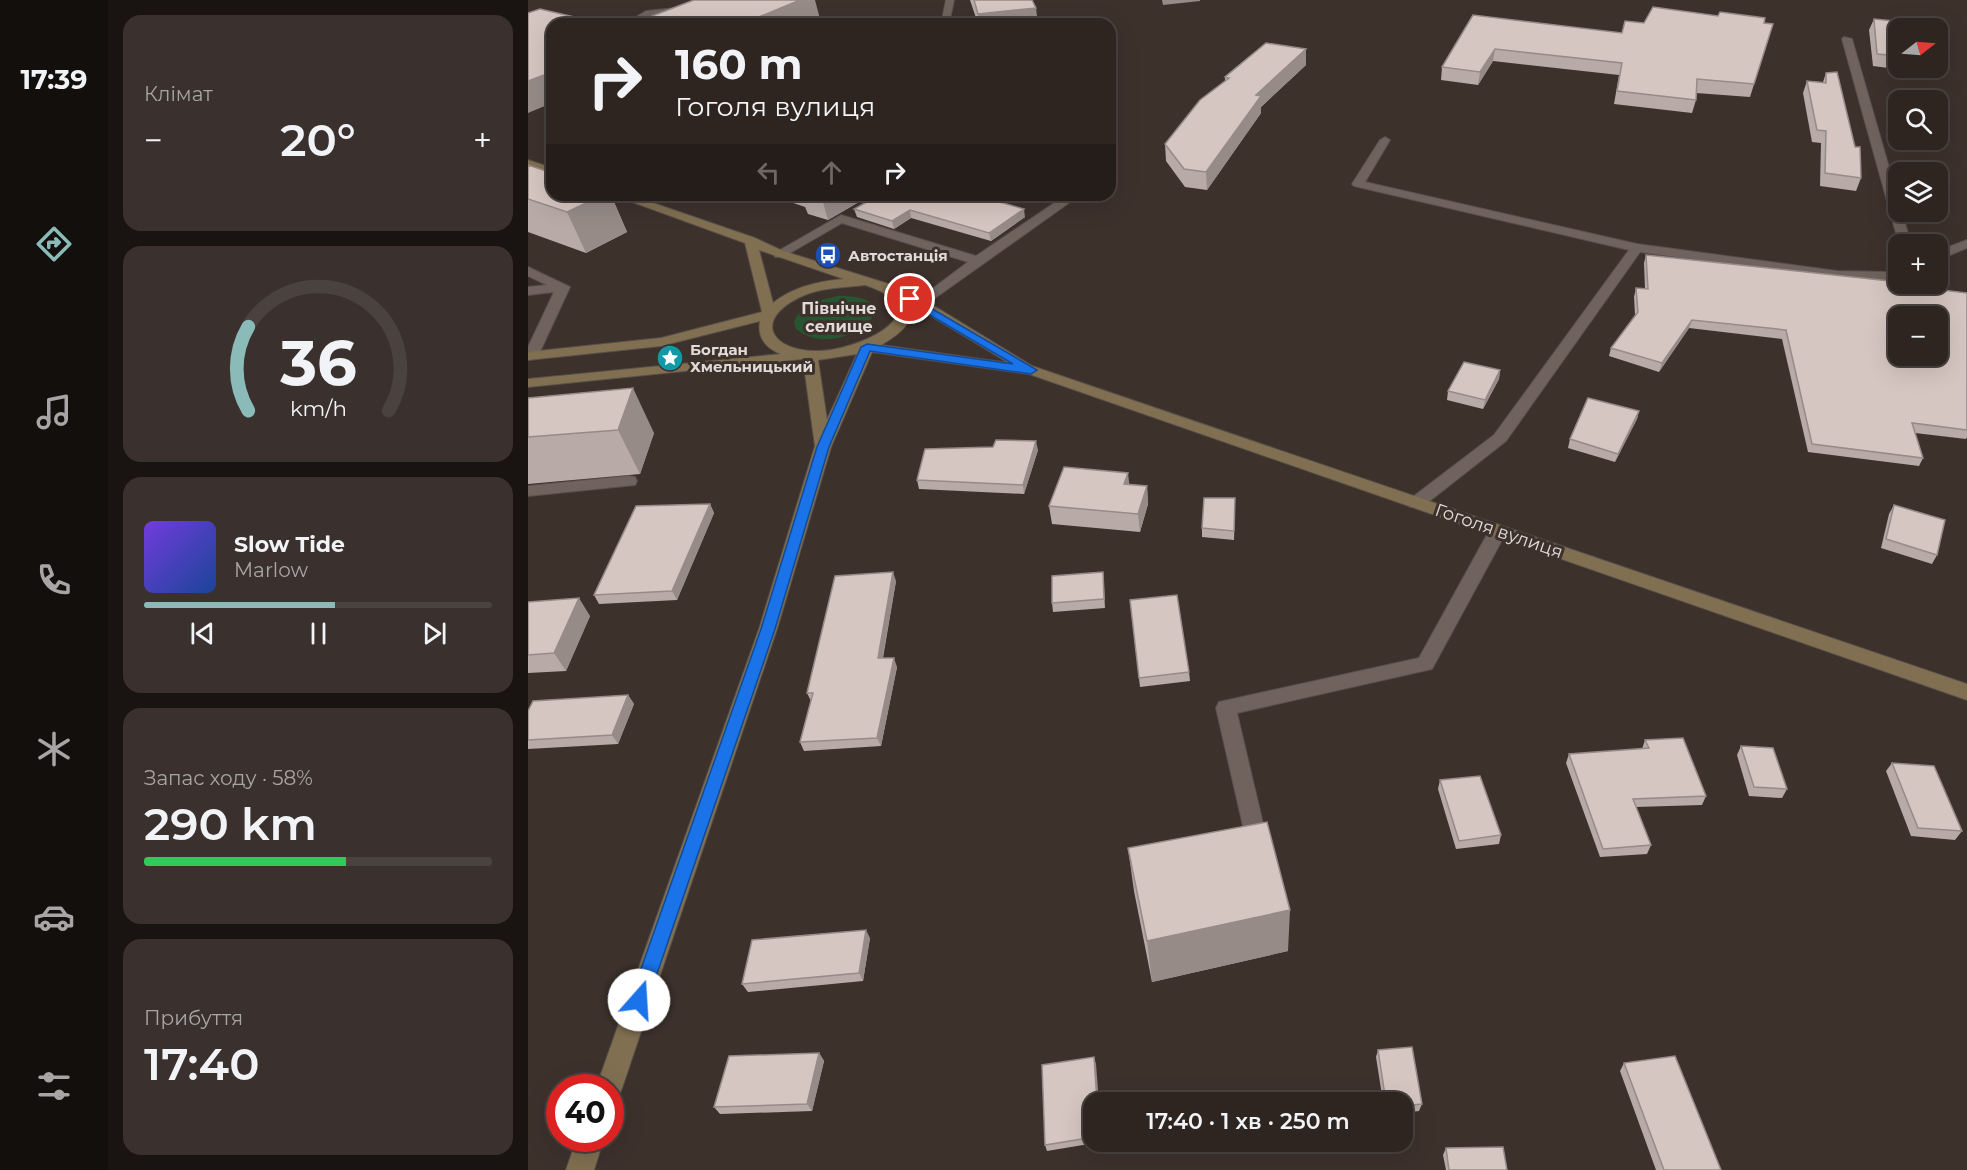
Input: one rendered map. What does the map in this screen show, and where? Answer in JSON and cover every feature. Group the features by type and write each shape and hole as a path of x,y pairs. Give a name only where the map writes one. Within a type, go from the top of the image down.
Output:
{"main road":[{"path":"528,163 546,170"},
{"name":"Гоголя вулиця","path":"636,201 751,241 779,254 888,288 921,304 1031,370"},
{"name":"Гоголя вулиця","path":"751,241 769,314"},
{"name":"Гоголя вулиця","path":"863,282 841,282 806,290 777,305 764,324 764,333 769,342 779,349 810,356 829,356 867,347 895,330 902,321 906,311 904,302 898,294"},
{"path":"529,356 661,342 769,314"},
{"path":"614,1074 768,629 823,447 867,347"},
{"name":"Гоголя вулиця","path":"867,347 1031,370 1967,692"},
{"path":"528,383 810,356 823,447"},
{"path":"580,1170 586,1152"}],"lane":[{"path":"946,18 950,0"},
{"path":"639,18 649,13 696,9"},
{"path":"1847,39 1902,234"},
{"path":"1385,140 1358,184 1637,248 1838,275 1888,276"},
{"path":"921,304 978,261 1065,201"},
{"path":"779,254 858,210"},
{"path":"841,219 978,261"},
{"path":"1948,252 1967,244"},
{"path":"1416,503 1500,438 1637,248"},
{"path":"528,271 563,287"},
{"path":"528,291 563,287"},
{"path":"529,356 563,287"},
{"path":"528,491 628,481"},
{"path":"1254,832 1226,708 1425,664 1498,531"}],"green space":[{"path":"838,296 862,299 873,306 873,315 865,326 850,334 832,339 813,338 796,329 794,322 806,307"}],"building":[{"path":"694,0 800,0 756,18 647,18"},
{"path":"974,0 1032,0 1036,8 978,14"},
{"path":"1653,7 1718,16 1720,12 1765,18 1764,23 1773,24 1754,84 1697,79 1696,100 1617,91 1622,63 1495,49 1480,72 1442,67 1473,15 1622,33 1625,21 1644,23"},
{"path":"540,9 578,18 546,18 546,74 528,81 528,13"},
{"path":"1874,19 1888,20 1888,55 1877,54"},
{"path":"1266,43 1306,49 1256,95 1261,96 1206,172 1184,169 1165,144 1200,100 1229,78 1225,77"},
{"path":"1837,72 1855,147 1860,147 1861,178 1825,173 1826,131 1817,130 1807,81 1826,83 1826,73"},
{"path":"528,165 546,171 546,201 590,201 567,212 528,199"},
{"path":"868,201 996,201 1024,209 989,233 910,210 892,221 854,209"},
{"path":"1646,255 1888,281 1888,294 1948,294 1948,291 1967,293 1967,430 1912,423 1923,458 1812,444 1786,330 1692,320 1662,363 1611,348 1638,312 1636,288 1648,289"},
{"path":"1464,362 1500,370 1485,400 1448,391"},
{"path":"633,388 618,430 528,437 528,398"},
{"path":"1588,398 1639,411 1618,454 1570,439"},
{"path":"996,440 1036,441 1023,485 917,480 925,449 993,447"},
{"path":"1064,467 1128,473 1124,484 1147,486 1138,514 1049,506"},
{"path":"1204,498 1235,498 1234,531 1202,528"},
{"path":"710,504 672,591 594,595 636,506"},
{"path":"1894,505 1945,520 1937,555 1886,539"},
{"path":"893,572 878,658 894,658 877,738 800,742 813,693 807,693 835,576"},
{"path":"1103,572 1104,599 1052,603 1052,576"},
{"path":"1177,595 1189,672 1139,678 1130,600"},
{"path":"579,598 554,653 528,655 528,602"},
{"path":"628,695 612,735 528,740 528,711 533,701"},
{"path":"1683,738 1706,796 1633,799 1651,845 1603,849 1569,754 1649,748 1645,740"},
{"path":"1741,746 1773,748 1787,789 1754,787"},
{"path":"1892,763 1934,766 1962,831 1918,828"},
{"path":"1480,776 1501,835 1459,841 1440,780"},
{"path":"1267,822 1290,910 1147,941 1128,848"},
{"path":"866,930 859,973 742,984 752,940"},
{"path":"1412,1047 1422,1104 1413,1105 1413,1092 1384,1092 1378,1050"},
{"path":"819,1053 807,1104 714,1107 729,1056"},
{"path":"1675,1056 1721,1170 1664,1170 1624,1063"},
{"path":"1094,1057 1096,1092 1083,1092 1083,1139 1045,1145 1042,1065"},
{"path":"1503,1147 1507,1170 1449,1170 1446,1148"}],"place":[{"name":"Автостанція","path":"828,255"},
{"name":"Богдан Хмельницький","path":"670,358"}],"district":[{"name":"Північне селище","path":"839,317"}],"route":[{"path":"639,1000 768,629 823,447 867,347 1031,370 910,299"}]}
